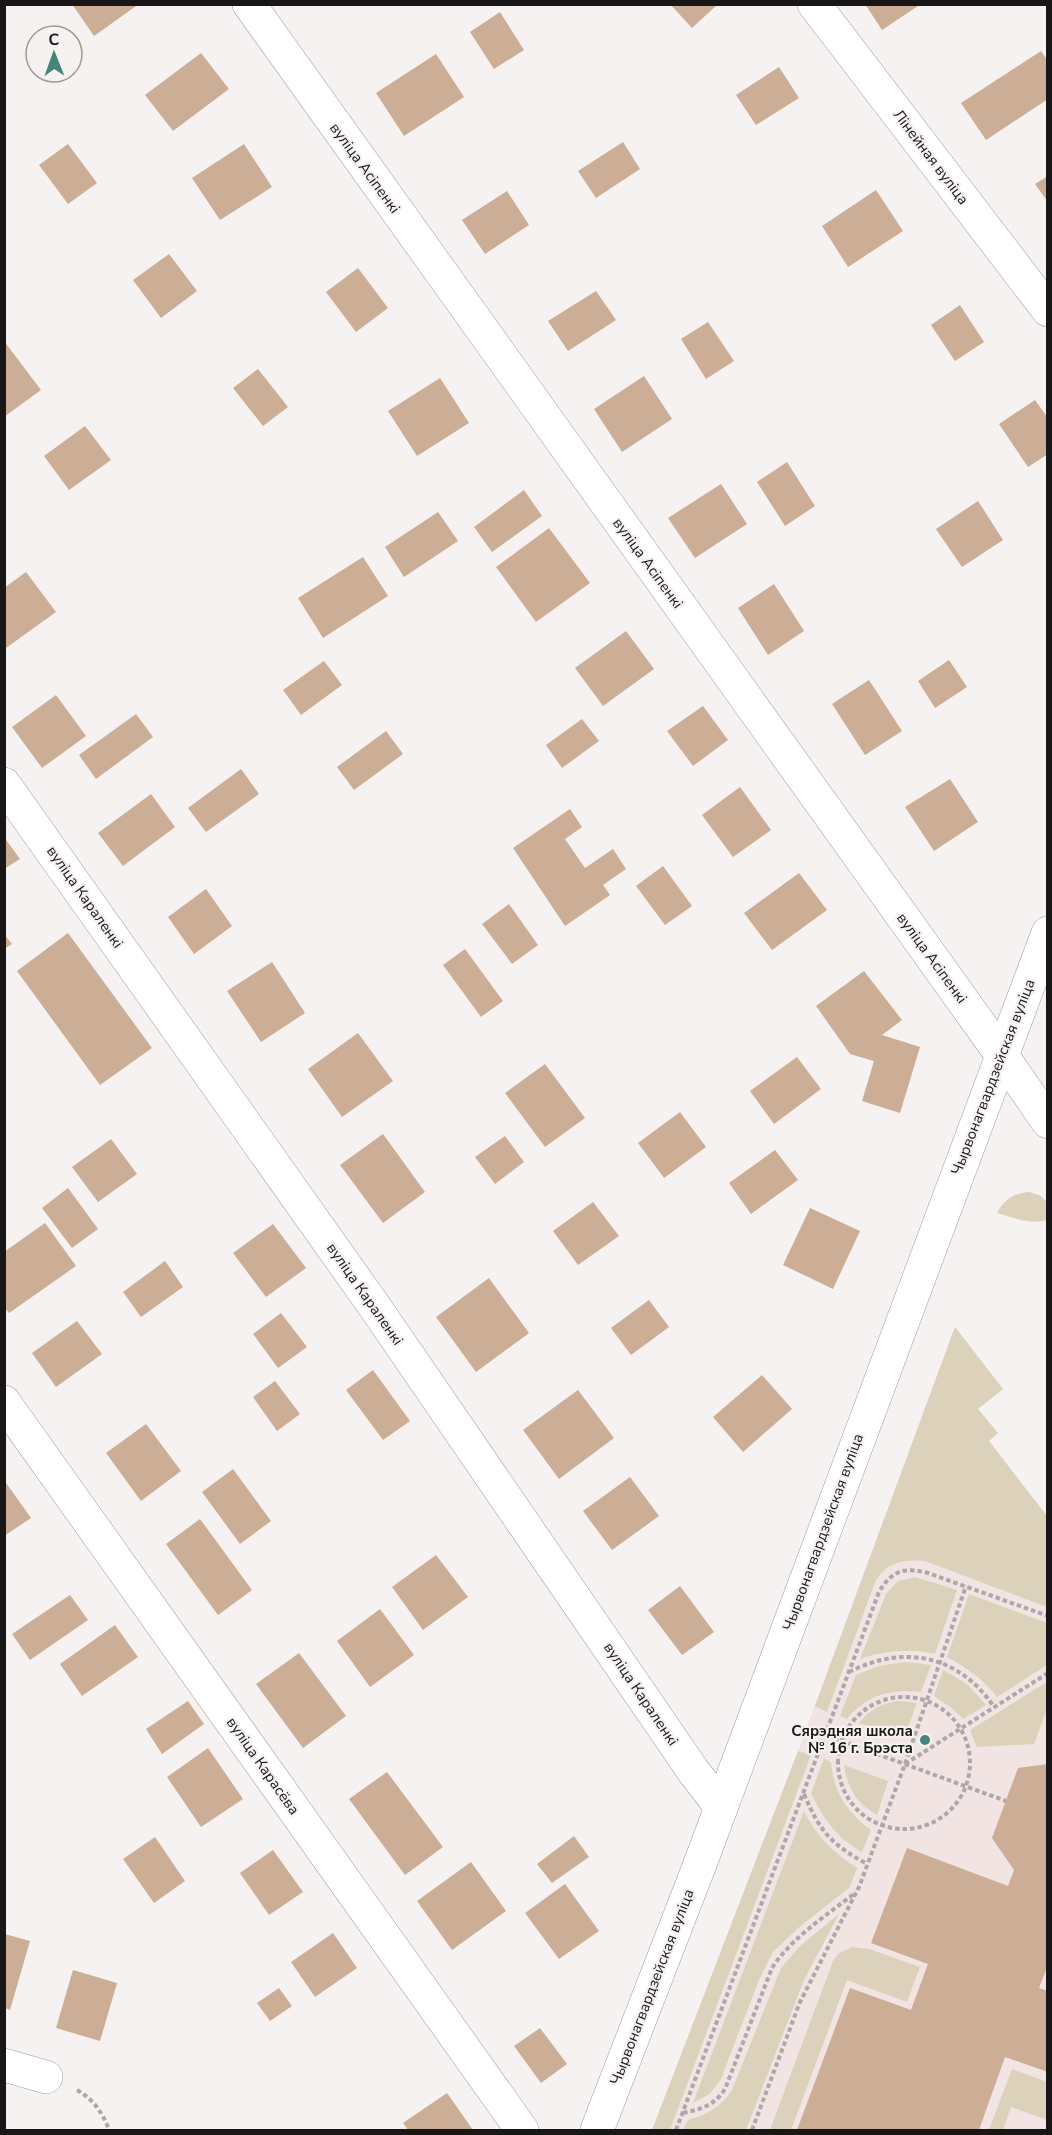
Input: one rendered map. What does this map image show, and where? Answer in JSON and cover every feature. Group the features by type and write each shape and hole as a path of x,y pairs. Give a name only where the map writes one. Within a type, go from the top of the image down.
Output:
{"street":[{"name":"вуліца Асіпенкі","path":"249,4 1001,1054 1047,1122"},
{"name":"Лінейная вуліца","path":"814,4 1047,310"},
{"name":"вуліца Караленкі","path":"4,784 377,1310 694,1772 721,1807"},
{"name":"Чырвонагвардзейская вуліца","path":"597,2130 721,1807 1047,933"},
{"name":"вуліца Карасёва","path":"4,1402 522,2130"},
{"path":"4,2065 46,2077"}],"path":[{"path":"676,2130 879,1592 885,1582 893,1574 915,1570 1047,1616"},
{"path":"752,2130 800,2002 857,1891 905,1764 966,1586"},
{"path":"849,1672 884,1658 922,1658 939,1662 971,1679 994,1707"},
{"path":"905,1764 1047,1673"},
{"path":"906,1696 926,1700 946,1711 962,1728 969,1747 969,1778 954,1807 935,1822 912,1828 882,1825 856,1809 844,1791 838,1767 841,1741 855,1717 873,1703 906,1696"},
{"path":"807,1728 1006,1801"},
{"path":"804,1793 822,1831 835,1844 867,1864"},
{"path":"682,2114 711,2105 725,2089 772,1968 782,1953 857,1891"},
{"path":"46,2077 81,2092 95,2104 109,2130"}],"shaded area":[{"path":"1030,1192 1041,1196 1047,1202 1047,1220 1028,1221 997,1213 1010,1198"},
{"name":"Сярэдняя школа № 16 г. Брэста","path":"955,1327 1003,1389 978,1409 998,1433 989,1441 1047,1516 1047,2130 652,2130 798,1751"},
{"path":"955,1327 1003,1389 978,1409 998,1433 989,1441 1047,1516 1047,1607 925,1561 897,1563 885,1569 876,1580 827,1712 815,1706"},
{"path":"915,1577 957,1590 935,1654 897,1651 860,1659 886,1594 898,1581"},
{"path":"969,1594 1047,1623 1047,1665 997,1697 974,1674 947,1657"},
{"path":"905,1662 931,1665 921,1692 900,1691 881,1695 863,1704 847,1719 840,1716 856,1675 879,1666"},
{"path":"943,1670 967,1684 986,1705 963,1719 934,1696"},
{"path":"1047,1682 1047,1709 1034,1744 977,1747 970,1730"},
{"path":"898,1701 917,1703 904,1738 859,1723 876,1708"},
{"path":"798,1751 811,1755 670,2130 652,2130"},
{"path":"824,1759 831,1762 835,1783 843,1801 871,1830 862,1852 845,1841 832,1827 811,1793"},
{"path":"844,1765 888,1781 877,1815 864,1806 854,1794"},
{"path":"804,1811 827,1844 857,1868 850,1887 797,1929 773,1952 759,1980 721,2079 710,2094 693,2103"},
{"path":"839,1914 804,1980 746,2130 683,2130 688,2120 713,2110 728,2096 781,1968 800,1946"},
{"path":"852,1947 869,1949 920,1967 907,2002 847,1980 791,2130 770,2130 833,1961 838,1954"},
{"path":"1012,2069 1047,2082 1047,2120 1011,2107 1003,2130 989,2130"}],"building":[{"path":"72,4 139,4 94,36"},
{"path":"670,4 718,4 692,28"},
{"path":"865,4 921,4 882,30"},
{"path":"500,12 524,50 494,69 470,32"},
{"path":"1041,51 1048,61 1048,99 986,140 961,103"},
{"path":"201,53 229,89 173,131 145,95"},
{"path":"436,54 464,97 404,136 376,93"},
{"path":"779,67 799,98 756,125 736,95"},
{"path":"623,142 640,169 596,198 578,171"},
{"path":"68,144 97,183 68,204 39,165"},
{"path":"244,144 272,187 220,220 192,178"},
{"path":"1048,176 1048,202 1035,184"},
{"path":"876,190 903,231 848,267 822,226"},
{"path":"507,191 529,225 485,254 462,220"},
{"path":"169,254 197,291 161,318 133,280"},
{"path":"358,268 388,308 356,332 326,292"},
{"path":"596,291 616,320 568,351 548,321"},
{"path":"960,305 984,342 955,361 931,325"},
{"path":"708,322 734,361 706,379 681,339"},
{"path":"4,341 41,390 4,417"},
{"path":"258,369 288,407 263,426 233,388"},
{"path":"644,376 672,419 622,452 594,409"},
{"path":"440,378 469,423 417,456 388,411"},
{"path":"1035,400 1048,418 1048,454 1028,467 999,424"},
{"path":"85,426 111,460 69,490 44,456"},
{"path":"787,462 815,506 785,526 757,482"},
{"path":"721,484 747,524 695,558 668,518"},
{"path":"524,490 542,516 492,552 474,527"},
{"path":"978,501 1003,540 962,567 936,529"},
{"path":"438,512 458,541 404,577 385,547"},
{"path":"549,528 590,583 536,622 496,567"},
{"path":"363,557 388,596 323,638 298,598"},
{"path":"26,572 56,612 6,648 4,646 4,588"},
{"path":"774,584 804,631 768,655 738,608"},
{"path":"626,631 654,669 603,706 575,668"},
{"path":"949,660 967,687 935,708 918,681"},
{"path":"324,661 342,685 301,715 283,690"},
{"path":"869,680 902,731 865,755 832,704"},
{"path":"56,695 86,736 42,768 12,727"},
{"path":"703,706 728,740 693,766 667,731"},
{"path":"136,714 153,737 96,779 79,755"},
{"path":"582,719 599,741 562,768 546,745"},
{"path":"386,731 403,754 354,790 337,767"},
{"path":"241,769 259,794 206,832 188,808"},
{"path":"950,779 978,822 934,851 905,807"},
{"path":"740,787 771,830 733,857 702,815"},
{"path":"151,794 175,827 123,866 98,833"},
{"path":"570,809 582,827 565,839 585,868 613,849 626,869 603,885 610,895 565,926 513,848"},
{"path":"4,837 20,859 4,869"},
{"path":"663,866 692,906 665,925 636,886"},
{"path":"799,873 827,910 772,950 744,913"},
{"path":"206,889 232,926 194,954 168,917"},
{"path":"509,904 538,945 512,964 482,924"},
{"path":"68,933 152,1048 100,1085 17,971"},
{"path":"4,934 12,944 4,949"},
{"path":"465,949 503,1001 481,1017 443,965"},
{"path":"272,962 305,1013 261,1042 227,991"},
{"path":"864,971 902,1020 882,1035 920,1047 900,1113 862,1101 874,1061 850,1054 816,1006"},
{"path":"358,1033 393,1081 342,1117 308,1069"},
{"path":"797,1057 821,1089 774,1124 750,1091"},
{"path":"545,1064 585,1118 545,1147 505,1093"},
{"path":"680,1112 706,1147 664,1178 638,1143"},
{"path":"383,1134 425,1192 383,1223 340,1165"},
{"path":"505,1136 524,1162 495,1184 475,1157"},
{"path":"111,1139 137,1174 98,1202 72,1167"},
{"path":"775,1150 798,1180 751,1214 729,1183"},
{"path":"68,1188 98,1229 72,1248 42,1208"},
{"path":"593,1202 619,1236 578,1265 553,1231"},
{"path":"810,1208 860,1231 833,1289 783,1265"},
{"path":"45,1223 76,1266 9,1313 4,1307 4,1252"},
{"path":"273,1224 306,1268 266,1297 233,1253"},
{"path":"165,1261 183,1287 141,1317 123,1292"},
{"path":"489,1278 529,1333 476,1372 436,1317"},
{"path":"649,1300 669,1327 631,1355 611,1328"},
{"path":"281,1313 307,1347 278,1368 253,1334"},
{"path":"77,1321 102,1354 56,1387 32,1353"},
{"path":"373,1370 410,1421 383,1440 346,1390"},
{"path":"762,1375 792,1409 743,1452 713,1417"},
{"path":"275,1381 300,1414 277,1431 253,1397"},
{"path":"578,1390 614,1438 559,1479 523,1430"},
{"path":"146,1424 181,1471 141,1501 106,1453"},
{"path":"233,1469 271,1521 240,1544 202,1492"},
{"path":"630,1477 659,1516 612,1550 583,1511"},
{"path":"4,1480 31,1518 4,1536"},
{"path":"200,1519 252,1590 218,1615 166,1544"},
{"path":"436,1555 468,1597 423,1630 392,1587"},
{"path":"680,1586 714,1632 682,1655 648,1610"},
{"path":"70,1595 88,1620 30,1660 12,1634"},
{"path":"380,1609 414,1655 370,1687 337,1641"},
{"path":"115,1625 138,1657 82,1696 60,1664"},
{"path":"299,1653 346,1716 303,1748 256,1684"},
{"path":"188,1701 204,1724 162,1754 146,1729"},
{"path":"208,1748 243,1799 201,1827 167,1777"},
{"path":"1048,1764 1048,1965 1039,1988 1048,1991 1048,2072 1005,2057 979,2130 797,2130 850,1988 911,2010 928,1964 871,1943 907,1848 1008,1886 1014,1870 992,1838 1018,1768"},
{"path":"387,1772 443,1847 405,1875 349,1799"},
{"path":"574,1836 589,1857 552,1883 537,1864"},
{"path":"155,1837 185,1881 154,1903 123,1859"},
{"path":"273,1850 303,1892 269,1915 240,1873"},
{"path":"471,1862 506,1911 452,1950 417,1901"},
{"path":"565,1884 599,1931 559,1959 525,1913"},
{"path":"333,1933 357,1968 315,1997 291,1962"},
{"path":"5,1934 30,1941 10,2010 5,2008"},
{"path":"73,1970 117,1983 100,2041 56,2028"},
{"path":"279,1988 292,2006 270,2021 257,2003"},
{"path":"540,2028 567,2064 541,2083 514,2046"},
{"path":"447,2093 473,2130 408,2130 403,2123"}],"place":[{"name":"Сярэдняя школа № 16 г. Брэста","path":"925,1740"}]}
